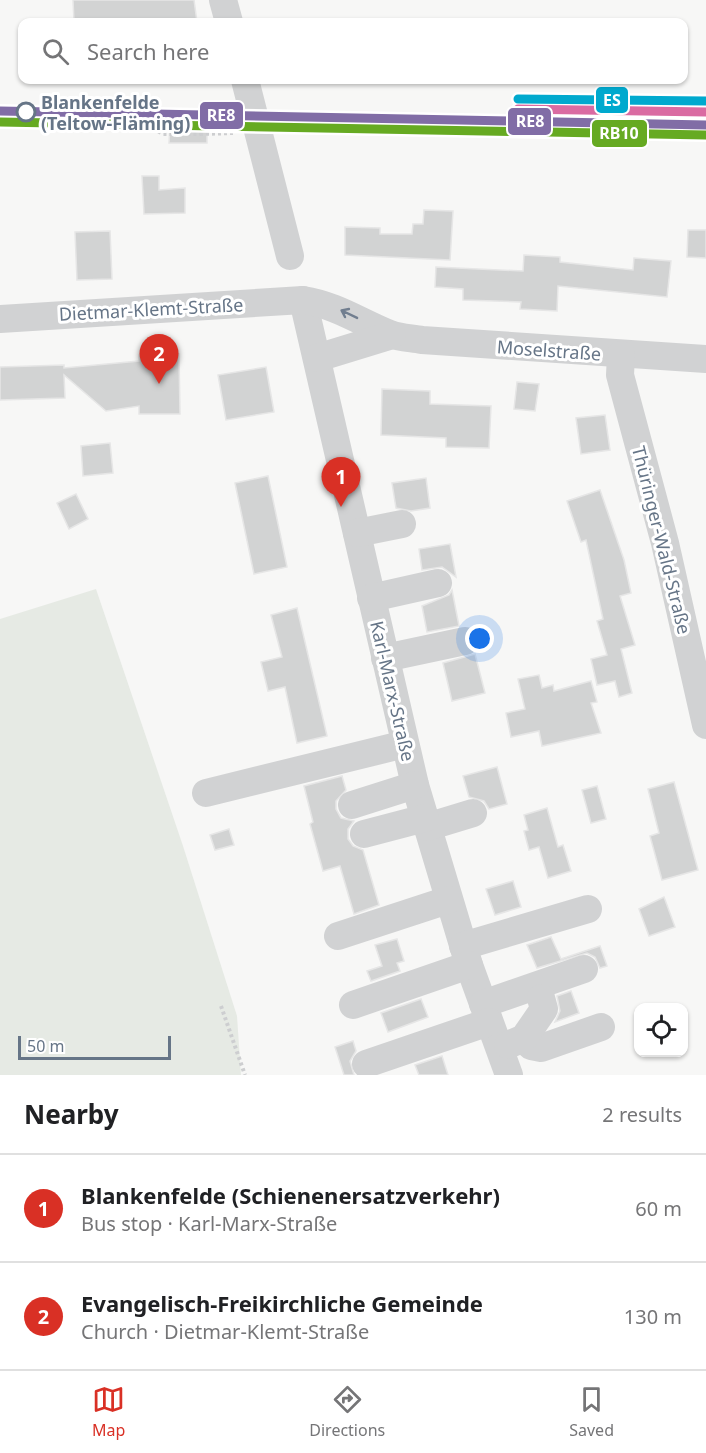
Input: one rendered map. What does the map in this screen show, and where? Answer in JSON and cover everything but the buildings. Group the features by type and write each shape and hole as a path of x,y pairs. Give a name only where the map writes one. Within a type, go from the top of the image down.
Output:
{"street":[{"path":"223,0 228,18"},
{"path":"246,84 290,256"},
{"name":"Dietmar-Klemt-Straße","path":"0,319 303,300"},
{"name":"Moselstraße","path":"303,300 325,303 392,335 490,346 706,359"},
{"name":"Karl-Marx-Straße","path":"303,300 415,785 448,900 486,1013 510,1054"},
{"name":"Moselstraße","path":"317,358 392,335"},
{"name":"Thüringer-Wald-Straße","path":"621,355 620,375 699,663 706,725"},
{"path":"357,534 402,524"},
{"path":"371,598 438,583"},
{"path":"386,658 465,641"},
{"path":"206,793 405,744"},
{"path":"352,805 415,785"},
{"path":"364,834 473,813"},
{"path":"338,936 448,900"},
{"path":"353,1005 466,955 588,909"},
{"path":"366,1064 584,969"},
{"path":"510,1054 544,1009 541,999"},
{"path":"510,1054 531,1046 540,1048 601,1027"}],"path":[{"path":"152,126 163,134 234,133"},
{"path":"221,1006 245,1075"}],"shaded area":[{"path":"96,589 183,846 237,1016 241,1075 0,1075 0,619"}],"transit line":[{"name":"ES","path":"518,99 706,101"},
{"path":"518,109 706,112"},
{"name":"RE8","path":"0,111 706,125"},
{"name":"RB10","path":"0,122 706,135"}],"place":[{"name":"Blankenfelde (Teltow-Fläming)","path":"26,112"},
{"name":"Evangelisch-Freikirchliche Gemeinde","path":"159,384"},
{"name":"Blankenfelde (Schienenersatzverkehr)","path":"341,507"}]}
